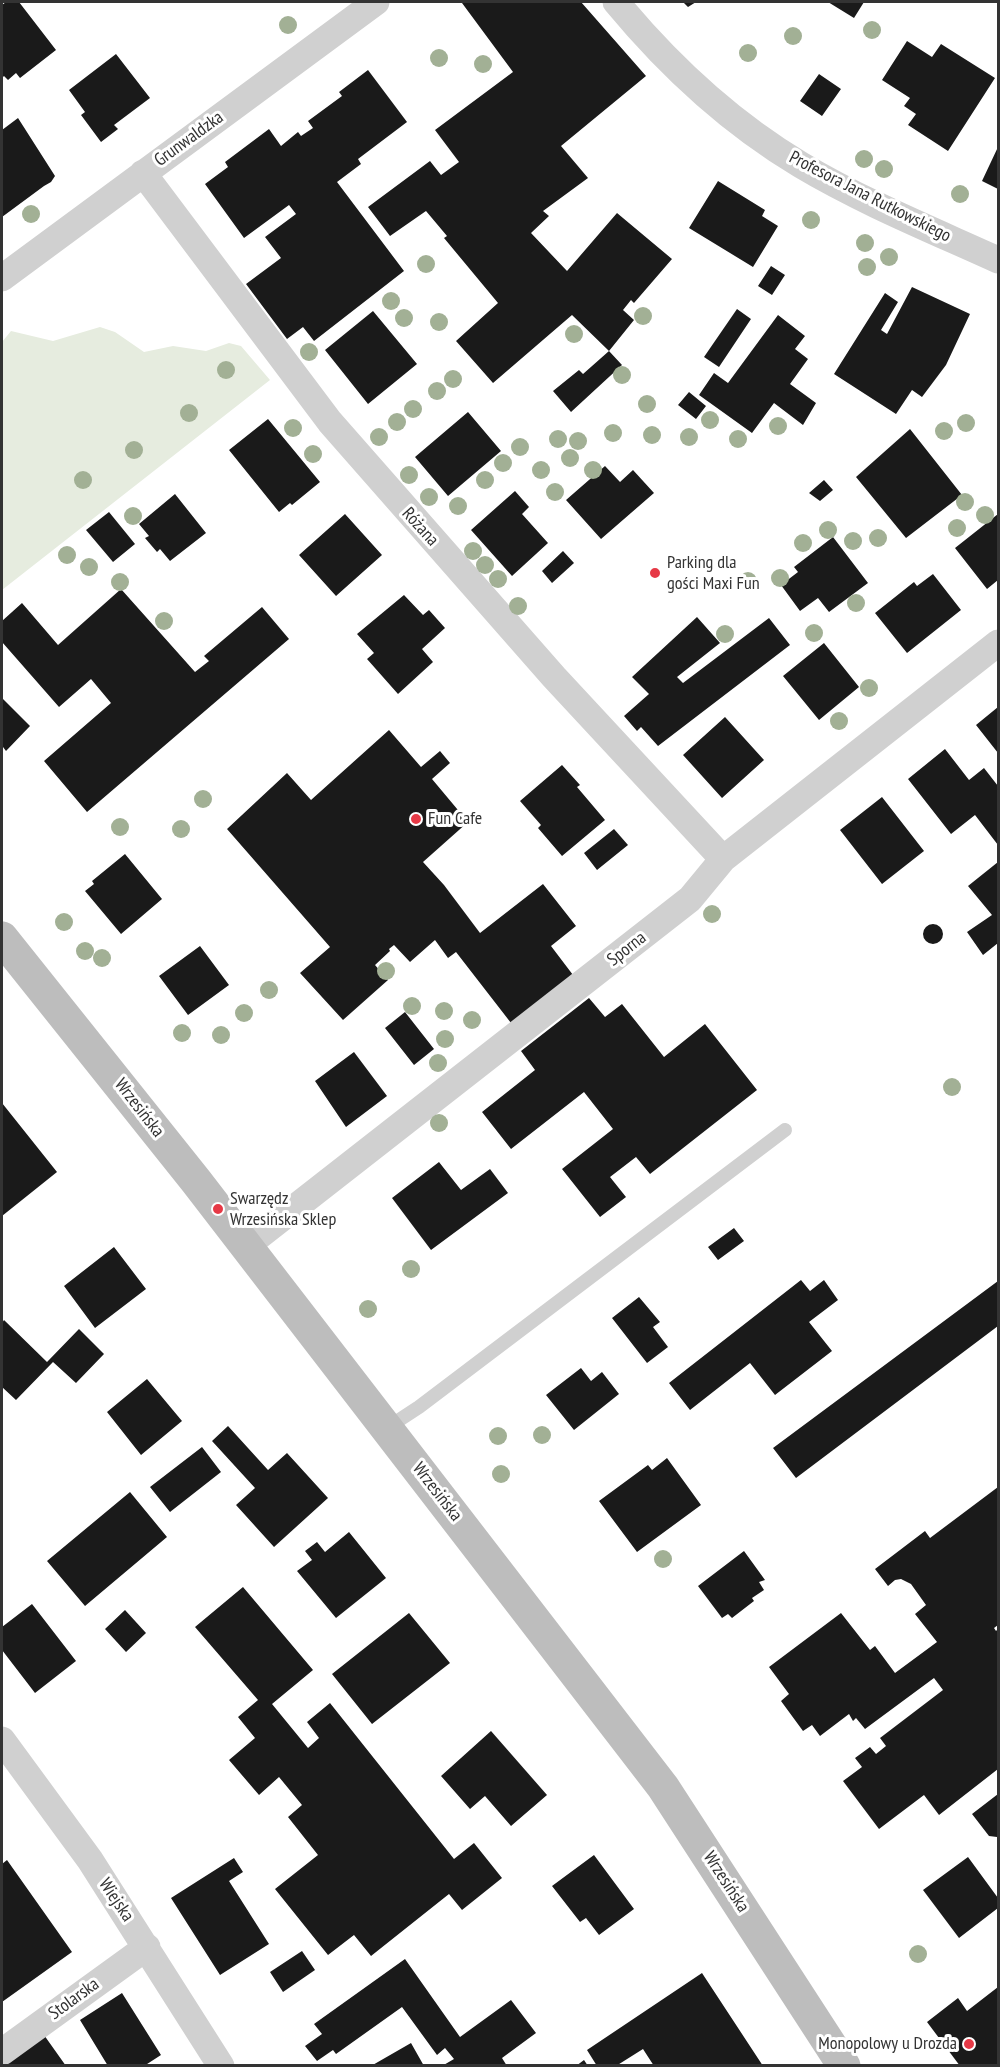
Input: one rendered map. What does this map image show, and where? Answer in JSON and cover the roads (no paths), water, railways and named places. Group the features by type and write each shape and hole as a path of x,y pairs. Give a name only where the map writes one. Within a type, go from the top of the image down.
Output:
{"street":[{"name":"Grunwaldzka","path":"2,278 376,2"},
{"name":"Profesora Jana Rutkowskiego","path":"616,2 678,71 715,104 763,140 799,164 847,190 999,261"},
{"name":"Różana","path":"143,173 330,422 554,677 723,859"},
{"name":"Sporna","path":"246,1246 690,899 723,859 999,643"},
{"name":"Wrzesińska","path":"2,939 116,1079 663,1787 844,2066"},
{"name":"Wiejska","path":"2,1740 90,1860 221,2066"},
{"name":"Stolarska","path":"2,2052 147,1947"}],"lane":[{"path":"387,1428 428,1400 785,1130"}],"place":[{"name":"Parking dla gości Maxi Fun","path":"655,573"},
{"name":"Fun Cafe","path":"416,819"},
{"name":"Swarzędz Wrzesińska Sklep","path":"218,1209"},
{"name":"Monopolowy u Drozda","path":"969,2044"}]}
